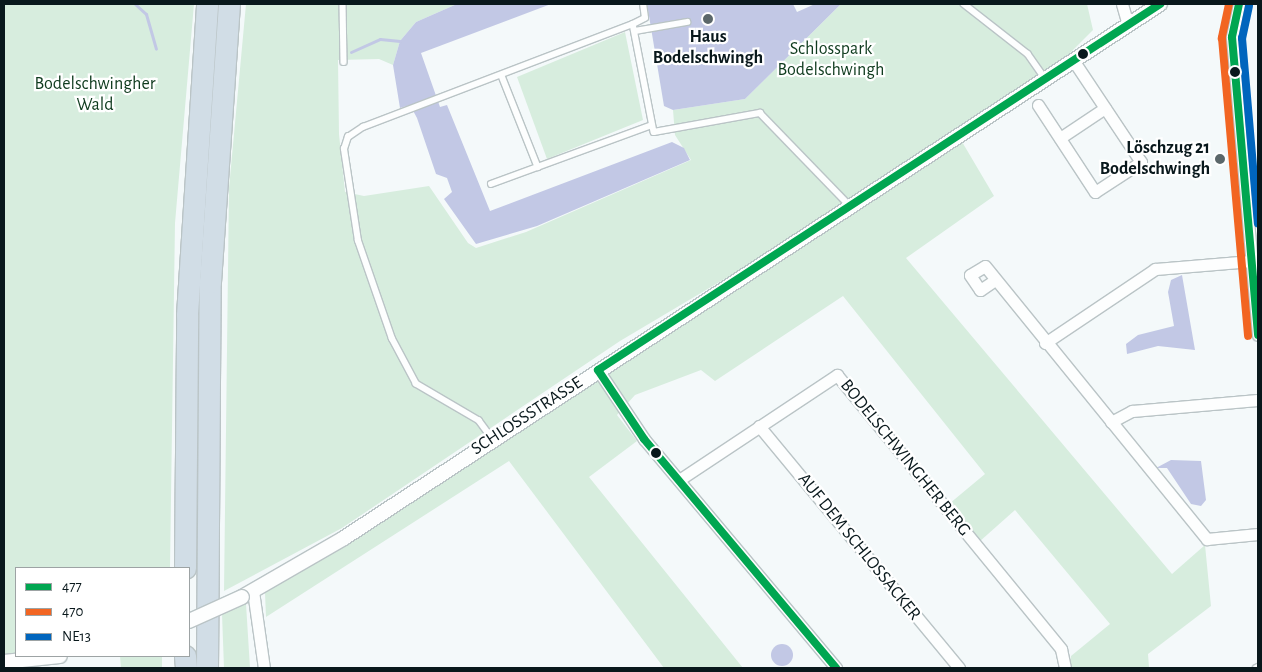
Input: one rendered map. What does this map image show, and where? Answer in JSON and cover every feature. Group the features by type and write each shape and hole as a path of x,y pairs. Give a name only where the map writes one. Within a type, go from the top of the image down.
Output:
{"highway":[{"path":"185,567 185,395 193,185 207,4"},
{"path":"207,668 206,386 217,155 229,4"}],"street":[{"name":"SCHLOSSSTRASSE","path":"190,620 248,594 344,538 492,439 1073,60 1124,13 1160,4"},
{"path":"1239,4 1232,37 1258,334"},
{"path":"1038,105 1095,192 1141,162 1073,60"},
{"path":"1060,138 1105,108"},
{"path":"1045,343 1155,269 1252,261"},
{"path":"995,280 1207,539 1258,534"},
{"path":"598,370 644,439 836,668"},
{"name":"BODELSCHWINGHER BERG","path":"679,480 837,375 1062,648 1064,668"},
{"path":"1111,422 1132,411 1258,400"},
{"name":"AUF DEM SCHLOSSACKER","path":"759,426 959,668"},
{"path":"248,594 264,668"},
{"path":"4,662 51,657"}],"lane":[{"path":"344,4 344,62"},
{"path":"634,27 645,18 643,4"},
{"path":"964,4 1028,54 1045,78"},
{"path":"492,439 479,421 425,392 408,374 358,241 344,148 348,137 363,127 634,27 687,22"},
{"path":"634,27 654,132 670,131 760,113 849,205"},
{"path":"502,76 538,167"},
{"path":"491,184 652,125"}],"green space":[{"name":"Bodelschwingher Wald","path":"4,4 194,4 175,223 170,567 15,567 15,656 4,662"},
{"name":"Schlosspark Bodelschwingh","path":"246,4 457,4 416,22 400,41 393,65 379,59 338,60 339,134 345,192 364,196 429,186 468,243 476,248 526,232 691,160 675,135 673,110 745,99 841,4 1087,4 1093,30 1045,78 958,135 994,196 906,258 1172,574 1205,545 1211,606 1148,654 1149,667 1069,668 1071,656 1110,624 1015,510 979,542 949,504 985,474 843,296 715,381 701,370 635,395 617,415 637,441 589,477 743,668 664,668 509,461 266,617 265,593 839,211 620,341 342,528 224,591 229,188"},
{"path":"625,32 643,120 547,159 517,77"},
{"path":"246,604 250,668 224,668 222,614"},
{"path":"120,657 162,657 162,668 121,668"}],"water":[{"path":"457,4 551,4 421,53 440,107 447,105 490,211 672,142 684,148 690,160 537,226 476,244 444,199 452,192 447,178 436,174 417,118 410,105 400,108 393,65 400,41 416,22"},
{"path":"647,4 793,4 797,12 815,4 841,4 745,99 673,110 664,106"},
{"path":"1182,275 1195,350 1158,346 1127,354 1126,344 1138,335 1174,326 1168,292 1171,280"},
{"path":"1171,460 1201,461 1206,500 1201,506 1191,504 1167,468 1156,468"},
{"path":"782,644 790,647 793,655 790,663 782,666 774,663 771,655 774,647"}],"waterway":[{"path":"135,4 146,14 156,49"},
{"path":"351,52 380,39 400,41"}],"transit line":[{"name":"477","path":"598,370 1160,4"},
{"name":"470","path":"1229,4 1222,38 1248,336"},
{"name":"477","path":"1239,4 1232,37 1258,335"},
{"name":"NE13","path":"1249,6 1242,38 1258,223"},
{"name":"477","path":"598,370 644,439 836,668"}],"place":[{"name":"Haus Bodelschwingh","path":"708,19"},
{"name":"Löschzug 21 Bodelschwingh","path":"1220,159"}]}
